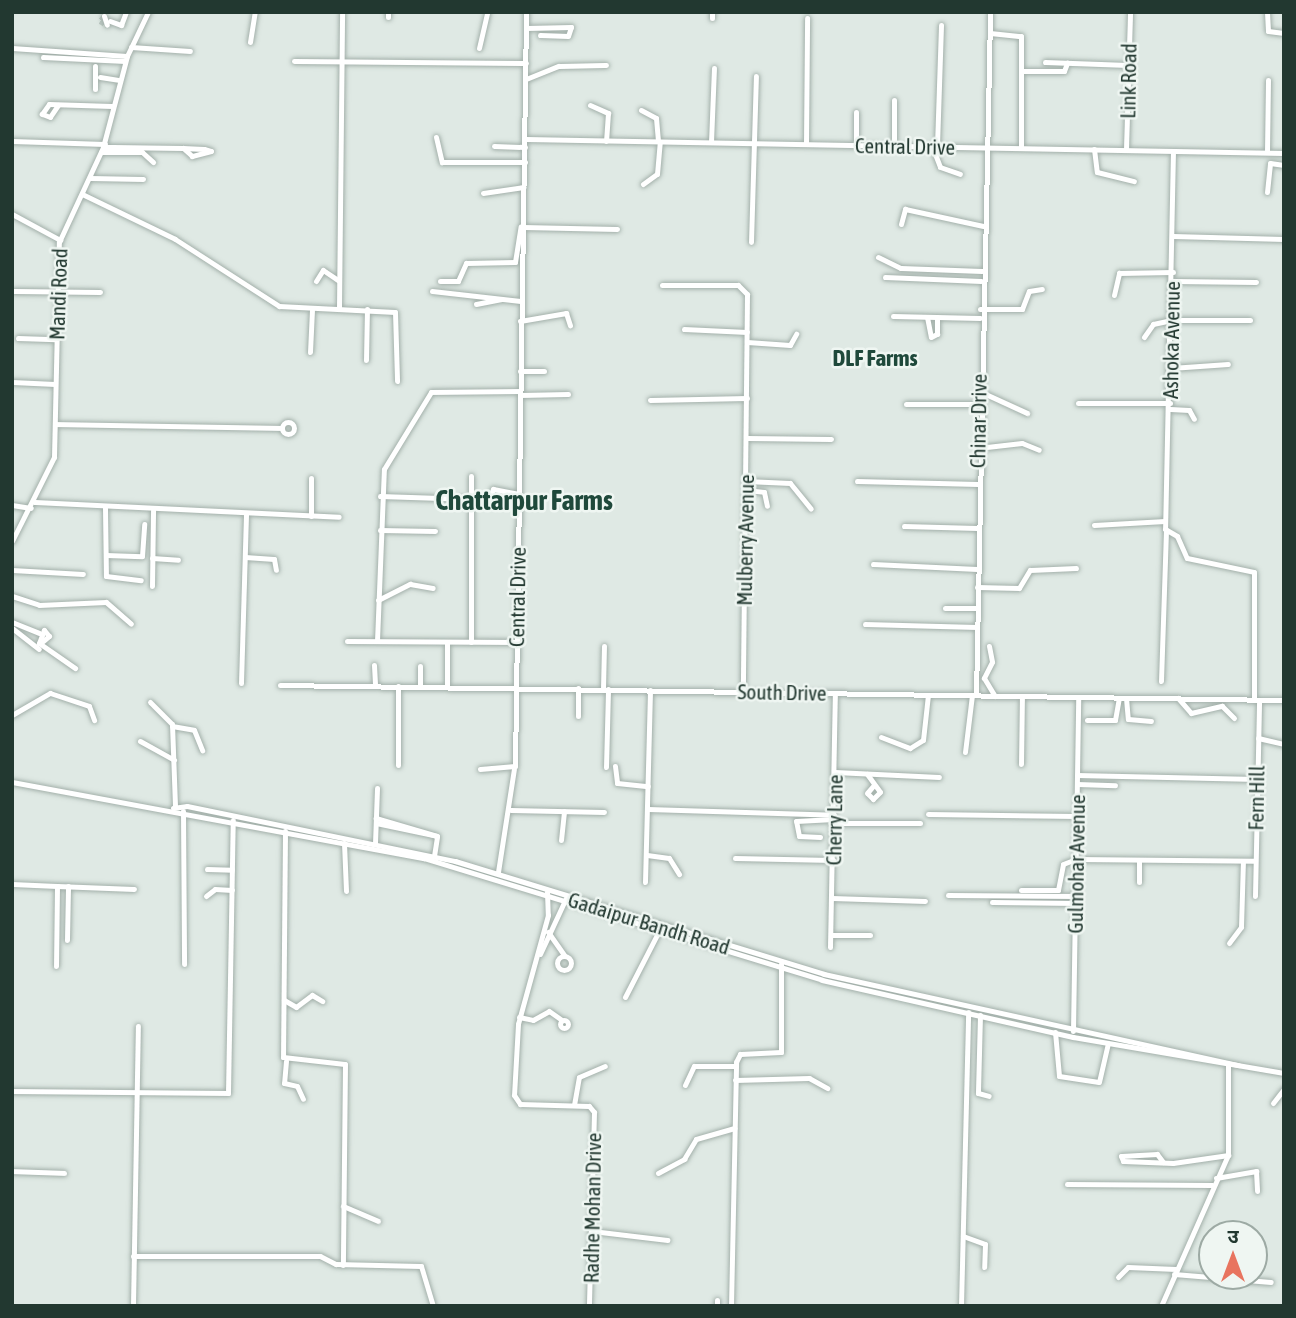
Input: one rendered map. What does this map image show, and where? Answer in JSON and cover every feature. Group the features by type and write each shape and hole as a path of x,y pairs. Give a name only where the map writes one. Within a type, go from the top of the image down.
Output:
{"street":[{"path":"104,16 108,23 121,25 126,12"},
{"name":"Mandi Road","path":"12,541 52,467 56,292 60,240 103,148 126,58 148,12"},
{"path":"250,42 255,12"},
{"path":"339,308 342,12"},
{"path":"479,48 487,12"},
{"name":"Central Drive","path":"498,872 510,810 514,769 526,12"},
{"name":"Link Road","path":"1126,149 1130,12"},
{"path":"1267,12 1268,31 1284,33"},
{"name":"Chinar Drive","path":"965,752 974,695 977,627 980,309 990,13"},
{"path":"806,144 807,18"},
{"path":"941,24 935,146 938,165 960,174"},
{"path":"526,28 571,27 568,36 540,35"},
{"path":"990,33 1020,34 1021,147"},
{"path":"131,47 190,51"},
{"path":"12,48 126,58"},
{"path":"43,57 126,58"},
{"path":"295,61 526,63"},
{"path":"1045,62 1128,65"},
{"path":"1022,71 1064,71 1067,63"},
{"path":"526,79 562,65 606,65"},
{"path":"95,66 100,77 95,89"},
{"path":"711,142 714,68"},
{"path":"751,242 755,76"},
{"path":"100,77 120,80"},
{"path":"1267,152 1268,80"},
{"path":"894,100 894,146"},
{"path":"58,105 112,106"},
{"path":"590,105 608,113 606,141"},
{"path":"641,110 656,118 659,141 657,174 643,184"},
{"path":"856,112 856,145"},
{"path":"436,138 442,162 525,162"},
{"name":"Central Drive","path":"526,139 1284,153"},
{"path":"12,141 142,152 153,162"},
{"path":"494,146 525,147"},
{"path":"103,148 183,148"},
{"path":"1094,149 1097,173 1134,181"},
{"name":"Ashoka Avenue","path":"1161,681 1171,368 1173,151"},
{"path":"1267,192 1270,163 1284,165"},
{"path":"90,178 143,179"},
{"path":"483,193 524,187"},
{"path":"82,194 175,239 275,304 312,310 339,308 396,313 397,381"},
{"path":"901,224 905,209 983,226"},
{"path":"12,214 60,240"},
{"path":"440,281 458,281 466,263 515,262 524,217"},
{"path":"523,227 617,229"},
{"path":"1173,236 1284,239"},
{"path":"878,257 901,268 982,271"},
{"path":"316,281 323,270 338,280"},
{"path":"1114,295 1119,273 1173,272"},
{"path":"885,277 981,281"},
{"path":"1172,281 1256,282"},
{"name":"Mulberry Avenue","path":"662,285 743,286 747,332 743,691"},
{"path":"980,309 1023,309 1029,291 1042,289"},
{"path":"14,291 100,292"},
{"path":"432,291 520,301"},
{"path":"476,304 502,299"},
{"path":"366,360 367,309"},
{"path":"310,352 312,310"},
{"path":"520,321 566,313 570,325"},
{"path":"893,316 980,318"},
{"path":"927,317 931,337 937,334 937,317"},
{"path":"1144,337 1153,324 1172,320 1250,320"},
{"path":"684,328 747,332"},
{"path":"747,342 790,345 796,334"},
{"path":"18,338 56,339"},
{"path":"1171,368 1228,364"},
{"path":"520,370 544,371"},
{"path":"12,382 55,384"},
{"path":"979,391 1027,413"},
{"path":"377,641 381,474 431,392 569,394"},
{"path":"650,400 747,398"},
{"path":"1078,403 1170,406 1189,410 1194,419"},
{"path":"906,404 979,404"},
{"path":"55,424 282,428"},
{"path":"747,438 831,439"},
{"path":"978,448 1022,443 1040,450"},
{"path":"471,476 471,642"},
{"path":"311,478 311,516"},
{"path":"746,481 790,483 811,509"},
{"path":"857,481 978,484"},
{"path":"489,499 493,489 519,495"},
{"path":"746,490 764,492 767,506"},
{"path":"380,496 471,499"},
{"path":"12,505 339,517"},
{"path":"105,508 106,555 110,579 141,580"},
{"path":"152,586 153,510"},
{"path":"241,682 246,513"},
{"path":"1094,525 1165,521"},
{"path":"106,555 142,556 144,524"},
{"path":"904,526 977,528"},
{"name":"Fern Hill","path":"1166,529 1177,536 1186,558 1254,572 1258,738 1255,896"},
{"path":"380,530 435,531"},
{"path":"245,557 274,559 276,570"},
{"path":"152,558 178,560"},
{"path":"873,564 977,569"},
{"path":"977,587 1019,588 1030,570 1076,568"},
{"path":"12,570 83,573"},
{"path":"378,600 410,584 433,588"},
{"path":"12,596 39,605 106,601 131,624"},
{"path":"945,608 977,608"},
{"path":"12,622 39,633 43,641 39,643 75,668"},
{"path":"865,624 977,627"},
{"path":"12,628 39,649"},
{"path":"347,641 517,642"},
{"path":"447,642 447,687"},
{"path":"604,646 606,767"},
{"path":"989,646 992,662 984,678 995,696"},
{"path":"374,665 375,686"},
{"path":"420,666 420,686"},
{"name":"South Drive","path":"279,685 1284,700"},
{"path":"398,686 398,765"},
{"path":"578,688 578,716"},
{"path":"645,883 650,690"},
{"path":"12,715 50,692 89,706 94,720"},
{"name":"Cherry Lane","path":"830,947 835,693"},
{"path":"881,737 910,748 923,740 928,695"},
{"path":"1021,764 1022,696"},
{"name":"Gulmohar Avenue","path":"1073,1031 1079,697"},
{"path":"1087,720 1115,720 1119,698"},
{"path":"1126,698 1128,719 1151,721"},
{"path":"1178,698 1192,713 1222,706 1234,718"},
{"path":"150,702 172,726 194,730 202,750"},
{"path":"172,726 173,808 435,856 498,872 824,974 1073,1031 1238,1065"},
{"path":"1258,738 1284,744"},
{"path":"140,741 174,760"},
{"path":"615,766 617,783 649,786"},
{"path":"480,769 514,769"},
{"path":"835,772 939,777"},
{"path":"867,774 873,786"},
{"path":"1077,775 1257,779"},
{"name":"Gadaipur Bandh Road","path":"12,782 173,808 344,843 547,892 660,929 780,963 822,980 1108,1044 1284,1073"},
{"path":"1077,784 1115,785"},
{"path":"375,843 377,788"},
{"path":"648,809 920,823"},
{"path":"510,810 604,812"},
{"path":"183,811 184,964"},
{"path":"561,841 564,811"},
{"path":"928,814 1077,816"},
{"path":"820,837 799,835 796,821 834,819"},
{"path":"12,1091 137,1096 228,1093 233,820"},
{"path":"376,820 437,837 435,856"},
{"path":"285,831 284,1083 297,1086 303,1099"},
{"path":"344,843 346,891"},
{"path":"647,855 669,858 679,874"},
{"path":"735,858 833,860"},
{"path":"1021,890 1058,890 1063,864 1076,859 1255,861"},
{"path":"1139,860 1139,882"},
{"path":"1228,943 1241,927 1243,861"},
{"path":"207,869 232,870"},
{"path":"12,884 134,889"},
{"path":"56,966 57,886"},
{"path":"67,940 68,886"},
{"path":"206,896 215,889 232,890"},
{"name":"Radhe Mohan Drive","path":"547,892 534,963 519,1017 516,1101 574,1105 594,1112 589,1306"},
{"path":"948,895 1077,900"},
{"path":"534,963 566,898"},
{"path":"832,898 925,901"},
{"path":"992,902 1077,900"},
{"path":"625,997 660,929"},
{"path":"548,932 565,956"},
{"path":"831,935 870,936"},
{"path":"731,1306 735,1066 739,1055 781,1052 780,963"},
{"path":"284,1000 295,1007 312,995 321,1001"},
{"path":"519,1017 533,1020 548,1011 562,1020"},
{"path":"961,1306 968,1012"},
{"path":"980,1015 978,1093 989,1096"},
{"path":"132,1306 138,1027"},
{"path":"1055,1032 1059,1076 1099,1082 1108,1044"},
{"path":"286,1061 345,1063 343,1265"},
{"path":"1161,1306 1212,1185 1228,1155 1228,1065"},
{"path":"574,1105 579,1077 605,1066"},
{"path":"685,1086 694,1066 735,1066"},
{"path":"735,1080 809,1077 827,1088"},
{"path":"1273,1103 1284,1088"},
{"path":"658,1173 684,1159 696,1139 734,1128"},
{"path":"1163,1162 1157,1154 1121,1157 1124,1161 1163,1162 1228,1155"},
{"path":"12,1171 64,1173"},
{"path":"1216,1178 1256,1171 1257,1191"},
{"path":"1067,1184 1212,1185"},
{"path":"343,1206 378,1221"},
{"path":"592,1231 667,1240"},
{"path":"962,1236 985,1244 984,1266"},
{"path":"134,1256 317,1256 343,1265 424,1267 433,1306"},
{"path":"1118,1277 1128,1267 1271,1282"}],"tunnel":[{"path":"104,16 100,21 107,25"}],"district":[{"name":"DLF Farms","path":"875,358"},
{"name":"Chattarpur Farms","path":"524,500"}]}
